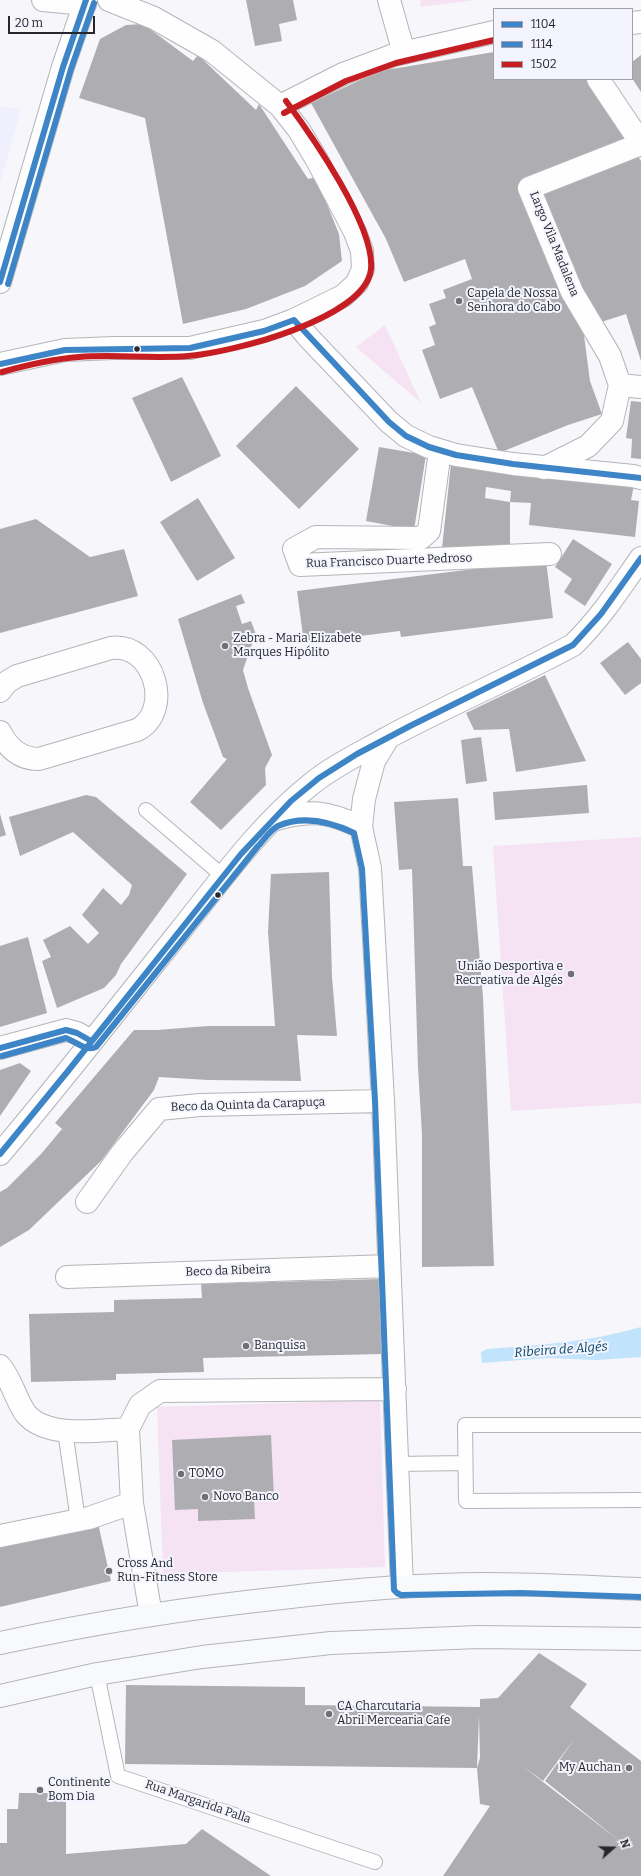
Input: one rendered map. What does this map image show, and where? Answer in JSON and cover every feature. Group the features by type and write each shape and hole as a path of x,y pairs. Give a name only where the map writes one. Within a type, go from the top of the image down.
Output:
{"street":[{"path":"0,282 63,66 85,2 43,0"},
{"path":"0,364 32,356 72,350 114,348 190,348 264,331 294,320 343,296 356,283 363,269 362,251 355,232 317,160 299,130 280,106 212,51 154,18 109,0"},
{"path":"389,0 404,53"},
{"path":"280,106 343,74 404,53 493,32"},
{"path":"599,80 641,144"},
{"name":"Largo Vila Madalena","path":"620,385 610,356 572,292 529,188 641,144"},
{"path":"294,320 309,338 390,422 406,436 429,447 456,455 544,468 641,478"},
{"path":"544,468 588,446 612,421 620,385 641,387"},
{"name":"Rua Francisco Duarte Pedroso","path":"440,451 429,531 421,538 316,537 294,549 300,565 550,554"},
{"path":"0,1154 53,1091 91,1041 224,877 252,840 311,784 336,766 426,717 573,645 599,617 641,558"},
{"path":"0,691 6,682 18,676 111,648 122,647 133,651 145,662 152,675 157,693 150,719 145,726 137,730 39,759 29,759 17,754 4,740 0,732"},
{"path":"388,738 374,762 364,799 361,827 370,868 383,1101 402,1587"},
{"path":"273,820 294,814 309,812 342,818 361,827"},
{"path":"0,1048 66,1030 77,1033 91,1041"},
{"name":"Beco da Quinta da Carapuça","path":"87,1202 122,1154 159,1109 232,1104 383,1101"},
{"name":"Beco da Ribeira","path":"67,1276 389,1266"},
{"path":"0,1366 7,1374 26,1414 39,1426 65,1431 128,1429"},
{"path":"151,1615 132,1503 128,1429 140,1405 160,1391 395,1389"},
{"path":"0,1536 78,1520 132,1503"},
{"path":"0,1643 151,1615 242,1602 361,1589 484,1584 641,1589"},
{"path":"0,1696 97,1674 202,1657 331,1643 478,1637 641,1639"}],"lane":[{"path":"146,810 224,877"},
{"path":"641,1424 465,1425 466,1501 641,1500"},
{"path":"65,1431 78,1520"},
{"path":"397,1464 465,1463"},
{"name":"Rua Margarida Palla","path":"97,1674 118,1776 375,1862"}],"shaded area":[{"path":"420,0 475,0 421,7"},
{"path":"0,106 21,109 0,184"},
{"path":"385,325 421,403 356,347"},
{"name":"União Desportiva e Recreativa de Algés","path":"641,837 641,1103 511,1111 493,846"},
{"path":"380,1400 385,1567 163,1574 157,1407"}],"water":[{"name":"Ribeira de Algés","path":"641,1327 641,1357 597,1360 547,1358 482,1363 481,1352 487,1349 584,1339"}],"building":[{"path":"246,0 293,0 297,20 279,24 282,41 255,46"},
{"path":"143,24 193,61 198,55 256,110 259,104 308,179 316,177 339,234 342,261 305,286 246,309 183,324 145,118 79,98 100,39 126,25"},
{"path":"493,52 493,80 587,80 641,161 641,361 626,314 583,328 590,381 602,414 568,425 499,453 472,387 440,399 422,350 435,345 429,327 436,324 429,304 446,298 443,290 472,279 465,259 404,282 386,239 311,103 380,71"},
{"path":"641,55 641,92 633,80 633,61"},
{"path":"182,377 221,456 171,482 132,398"},
{"path":"296,386 359,449 299,509 236,446"},
{"path":"631,401 641,402 641,459 631,458 632,439 626,438"},
{"path":"379,447 426,455 414,530 366,521"},
{"path":"451,464 634,485 631,500 639,501 635,537 529,525 531,503 510,502 510,550 442,548","holes":["486,487 511,491 510,502 485,498"]},
{"path":"198,498 235,558 197,581 160,522"},
{"path":"36,519 90,557 124,549 138,596 0,633 0,529"},
{"path":"573,539 612,564 585,606 564,592 572,579 555,567"},
{"path":"546,560 553,618 401,637 400,631 304,643 297,591"},
{"path":"241,594 245,603 236,606 242,624 251,621 258,640 252,644 243,670 272,755 265,768 266,785 221,830 190,802 227,759 223,757 203,703 178,619"},
{"path":"628,642 641,659 641,683 625,695 600,663"},
{"path":"545,675 586,761 516,772 509,729 474,730 466,713"},
{"path":"481,737 487,781 466,784 461,740"},
{"path":"587,785 589,813 495,820 493,792"},
{"path":"86,795 96,797 187,874 121,964 116,975 104,988 57,1008 42,961 51,957 43,940 70,926 88,944 99,933 82,915 103,888 121,905 129,895 132,885 73,832 20,856 9,817"},
{"path":"458,798 463,866 472,866 483,997 494,1266 422,1267 422,1134 418,1068 412,869 399,870 394,802"},
{"path":"0,814 6,835 0,837"},
{"path":"329,872 332,977 337,1036 297,1035 301,1081 208,1080 159,1077 154,1090 101,1161 29,1230 0,1247 0,1192 7,1188 41,1154 62,1129 73,1138 55,1123 134,1030 157,1030 208,1026 275,1026 268,932 271,874"},
{"path":"28,937 47,1013 0,1027 0,946"},
{"path":"20,1063 31,1071 0,1116 0,1070"},
{"path":"381,1279 383,1354 203,1358 204,1372 116,1374 116,1380 31,1382 29,1314 114,1312 114,1300 202,1298 201,1284"},
{"path":"271,1435 274,1498 254,1499 255,1519 198,1521 198,1509 175,1510 172,1440"},
{"path":"98,1523 111,1581 0,1607 0,1546"},
{"path":"539,1653 587,1684 570,1707 641,1761 641,1876 443,1876 490,1806 480,1804 477,1768 125,1764 126,1685 305,1687 305,1705 480,1707 480,1699 498,1698","holes":["479,1716 480,1758 477,1768","575,1738 545,1781 621,1842 521,1765 543,1781"]},
{"path":"19,1793 66,1793 66,1854 186,1844 202,1829 271,1876 0,1876 0,1843 7,1843 7,1809 18,1809"}],"transit line":[{"name":"1104","path":"0,282 63,67 86,0"},
{"name":"1114","path":"8,284 71,69 94,3"},
{"name":"1502","path":"284,113 346,81 396,63 493,40"},
{"name":"1502","path":"2,372 69,358 93,356 188,356 234,348 293,330 322,318 346,303 363,287 371,269 370,251 363,230 353,206 340,182 311,136 286,101"},
{"name":"1104","path":"0,364 65,350 190,348 264,331 294,320 389,422 406,436 429,447 456,455 513,464 641,478"},
{"name":"1104","path":"0,1154 241,854 291,801 319,778 357,754 573,645 601,614 641,558"},
{"name":"1114","path":"2,1056 66,1038 85,1047 96,1047 258,846 278,826 307,820 326,823 354,833 362,869 375,1101 394,1590 401,1595 521,1593 641,1597"},
{"name":"1104","path":"0,1048 66,1030 77,1033 91,1041"}],"place":[{"name":"Capela de Nossa Senhora do Cabo","path":"459,301"},
{"name":"Zebra - Maria Elizabete Marques Hipólito","path":"225,646"},
{"name":"União Desportiva e Recreativa de Algés","path":"571,974"},
{"name":"Banquisa","path":"246,1346"},
{"name":"TOMO","path":"181,1474"},
{"name":"Novo Banco","path":"205,1497"},
{"name":"Cross And Run-Fitness Store","path":"109,1571"},
{"name":"CA Charcutaria Abril Mercearia Cafe","path":"329,1714"},
{"name":"My Auchan","path":"629,1768"},
{"name":"Continente Bom Dia","path":"40,1790"}]}
